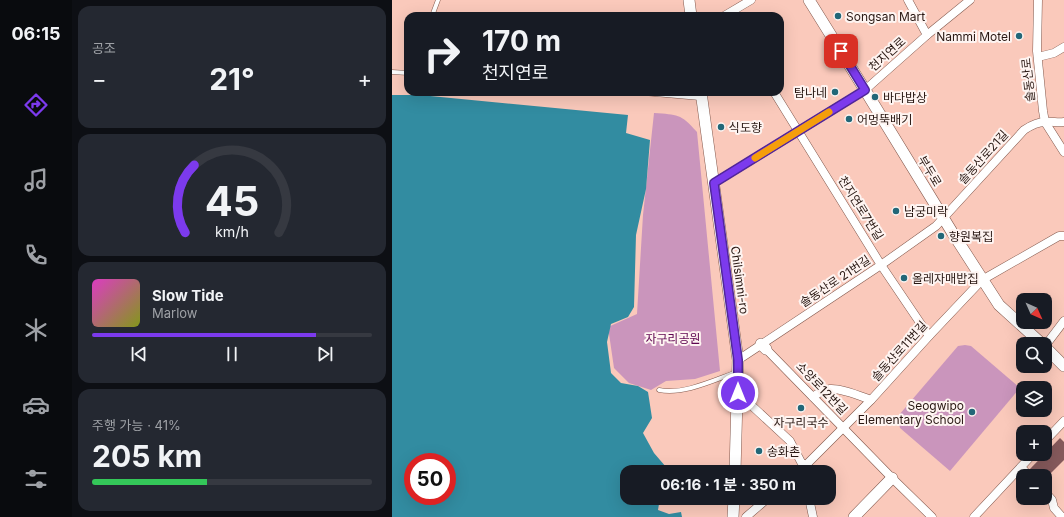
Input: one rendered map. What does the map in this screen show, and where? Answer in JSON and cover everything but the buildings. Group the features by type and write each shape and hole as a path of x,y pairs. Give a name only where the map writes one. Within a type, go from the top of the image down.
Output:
{"street":[{"path":"689,0 690,12"},
{"path":"732,12 751,0"},
{"name":"부두로","path":"809,0 982,280 999,305 1034,337"},
{"path":"908,0 927,34"},
{"name":"천지연로","path":"714,183 865,90 927,34 970,0"},
{"name":"솔동산로","path":"1038,0 1038,57 1045,122 1064,152"},
{"path":"1038,57 1054,53 1064,47"},
{"name":"Chilsimni-ro","path":"702,96 738,360 735,465"},
{"name":"천지연로7번길","path":"776,96 881,264 929,336"},
{"name":"솔동산로21길","path":"944,218 1024,130 1034,124 1045,122 1064,122"},
{"name":"솔동산로 21번길","path":"738,360 764,346 936,226 944,218"},
{"name":"솔동산로11번길","path":"807,465 871,400 982,280 1059,236 1064,236"},
{"path":"1052,337 1064,321"},
{"name":"소양로12번길","path":"764,346 892,478 932,517"},
{"path":"1052,353 1064,366"},
{"path":"813,397 821,392 831,389 856,394 871,400"},
{"path":"738,393 790,441 801,462 805,465"},
{"path":"1052,434 1064,421"},
{"path":"974,517 1027,461"},
{"path":"854,517 892,478"},
{"path":"1052,500 1054,508 1062,517"},
{"path":"733,517 734,505"},
{"path":"746,517 760,505"},
{"path":"810,505 813,517"}],"lane":[{"path":"434,12 438,0"},
{"path":"392,72 404,73"},
{"path":"659,390 667,392 682,390 738,372"}],"green space":[{"name":"자구리공원","path":"654,113 678,116 686,121 697,132 720,371 695,379 666,381 651,390 629,383 614,368 608,327 637,314 643,215"},
{"path":"958,346 971,346 1016,385 1016,393 950,471 900,428 898,420 899,415"}],"water":[{"path":"392,95 430,96 628,115 626,133 650,140 646,189 636,235 634,307 628,317 611,324 607,342 611,373 621,383 638,386 648,392 652,418 643,433 654,453 664,465 620,465 620,505 659,505 658,510 669,514 681,512 682,517 392,517"}],"slow traffic":[{"path":"755,158 829,112"}],"place":[{"name":"Songsan Mart","path":"838,16"},
{"name":"Nammi Motel","path":"1019,36"},
{"name":"탐나네","path":"835,92"},
{"name":"바다밥상","path":"875,97"},
{"name":"어멍뚝배기","path":"849,119"},
{"name":"식도향","path":"721,127"},
{"name":"남궁미락","path":"896,211"},
{"name":"향원복집","path":"941,236"},
{"name":"올레자매밥집","path":"904,278"},
{"name":"자구리국수","path":"801,408"},
{"name":"Seogwipo Elementary School","path":"972,412"},
{"name":"송화촌","path":"759,451"}],"route":[{"path":"738,393 738,360 714,183 865,90 841,51"}]}
